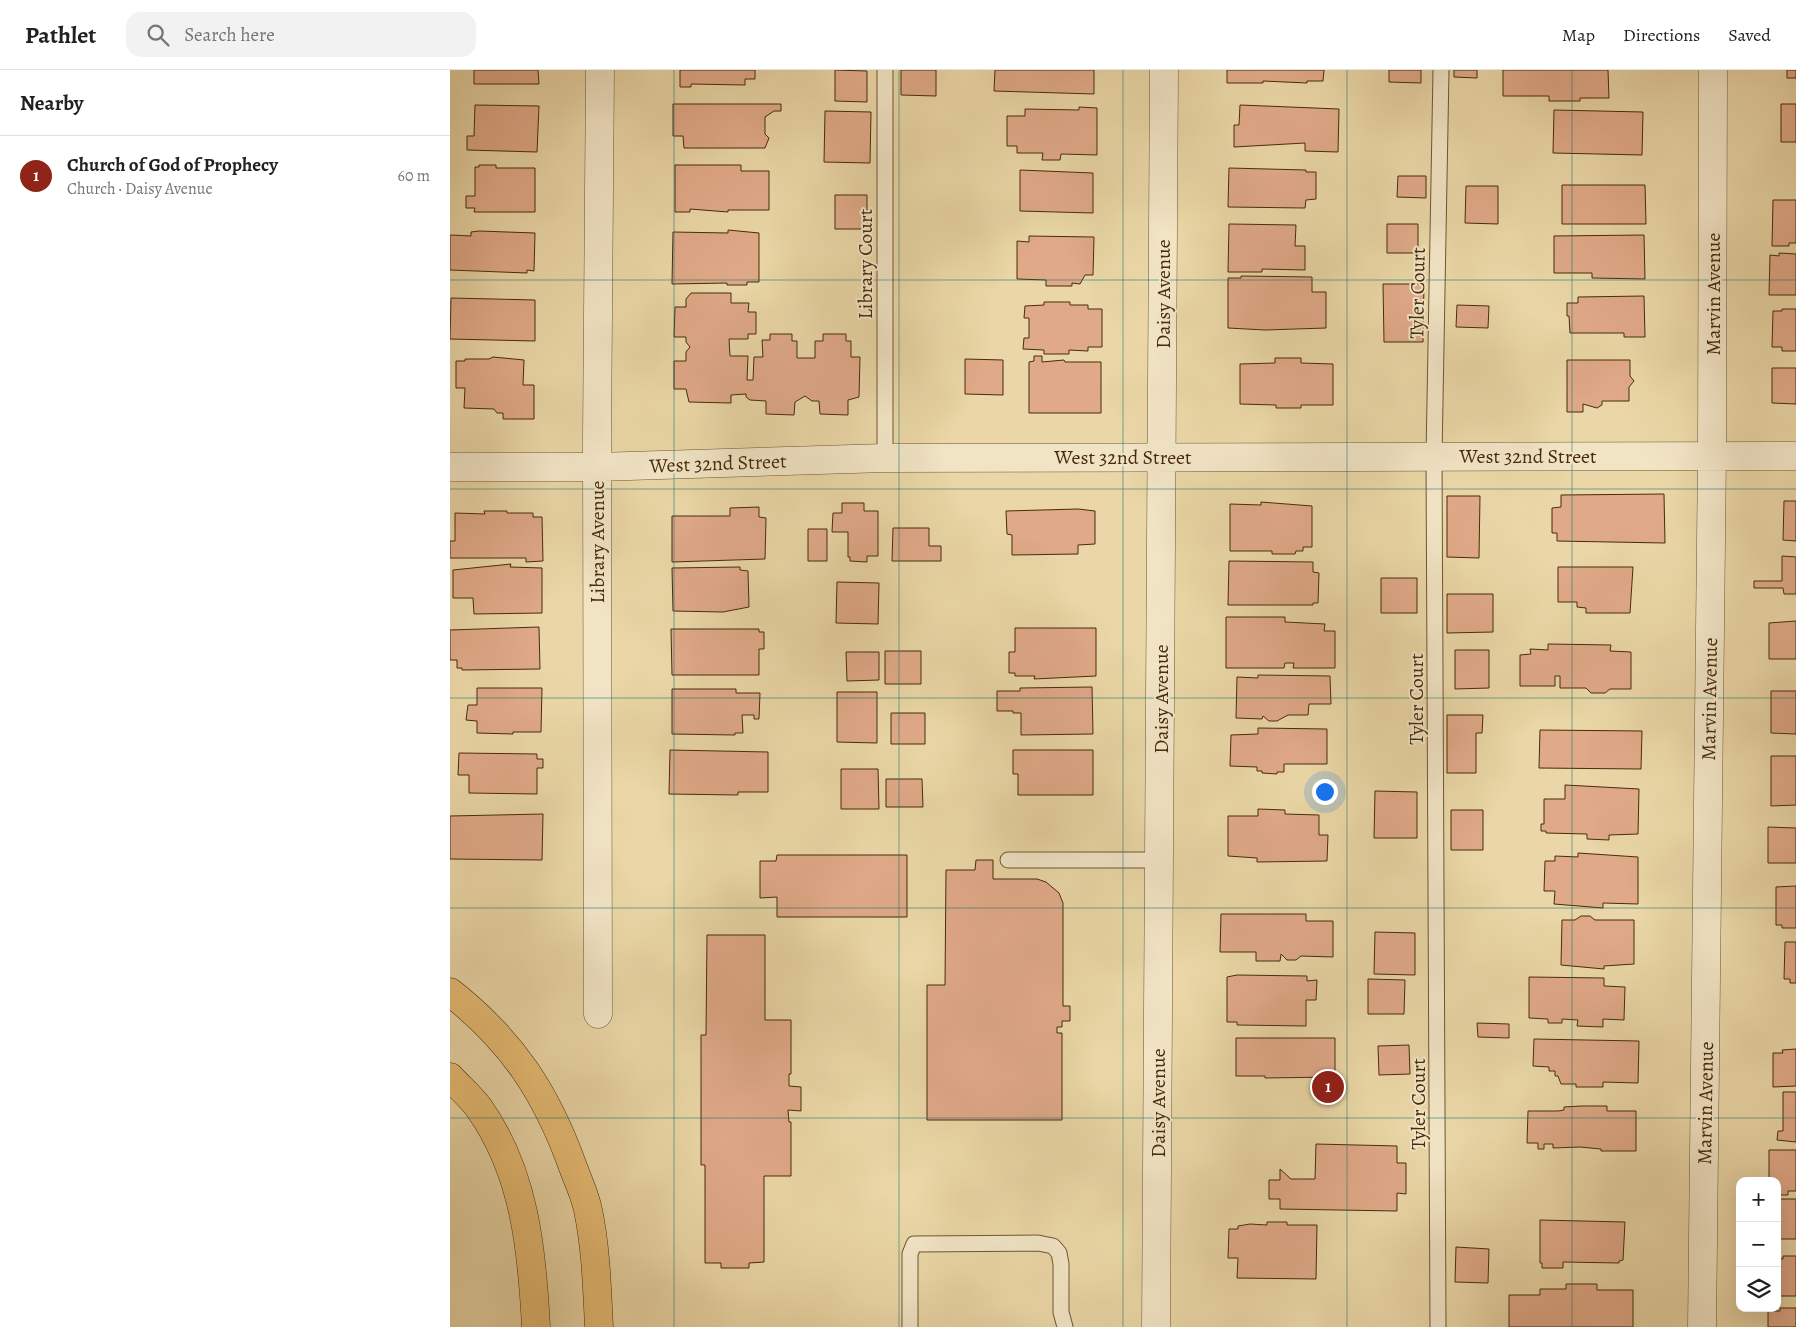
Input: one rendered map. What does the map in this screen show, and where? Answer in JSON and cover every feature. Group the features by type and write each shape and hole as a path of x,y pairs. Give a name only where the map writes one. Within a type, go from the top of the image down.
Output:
{"highway":[{"path":"450,992 477,1014 518,1058 548,1108 588,1208 597,1280 599,1327"},
{"path":"450,1077 478,1108 508,1160 527,1219 536,1327"}],"street":[{"name":"Library Avenue","path":"598,1014 597,467 600,70"},
{"name":"Daisy Avenue","path":"1156,1327 1164,70"},
{"name":"Marvin Avenue","path":"1702,1327 1712,455 1713,70"},
{"name":"West 32nd Street","path":"450,467 597,467 885,458 1796,456"}],"lane":[{"name":"Library Court","path":"885,70 885,458"},
{"name":"Tyler Court","path":"1438,1327 1434,456 1441,70"},
{"path":"1008,860 1160,860"},
{"path":"910,1327 910,1254 914,1244 1038,1243 1053,1246 1059,1253 1061,1264 1061,1312 1065,1327"}],"building":[{"path":"474,70 538,70 539,84 474,84"},
{"path":"680,70 755,70 755,79 745,79 745,85 691,84 691,87 680,87"},
{"path":"835,70 867,71 867,102 835,101"},
{"path":"901,70 936,70 936,96 901,95"},
{"path":"995,70 1094,70 1094,94 994,91"},
{"path":"1227,70 1324,70 1323,81 1307,81 1307,83 1263,81 1263,83 1227,83"},
{"path":"1389,70 1421,70 1421,83 1389,82"},
{"path":"1454,70 1477,70 1477,78 1454,77"},
{"path":"1503,70 1608,70 1609,98 1580,98 1580,101 1549,101 1549,96 1503,96"},
{"path":"1787,70 1796,70 1796,78 1787,78"},
{"path":"673,104 781,104 781,111 774,111 765,117 765,134 769,138 765,148 684,148 683,136 673,136"},
{"path":"1781,104 1796,104 1796,142 1781,142"},
{"path":"475,105 539,106 537,152 467,150 467,136 474,136"},
{"path":"1240,105 1339,109 1338,152 1305,151 1305,143 1234,147 1234,125 1239,125"},
{"path":"1079,107 1097,108 1097,155 1061,154 1060,160 1042,160 1043,153 1017,153 1017,146 1007,146 1007,116 1025,116 1025,109 1079,110"},
{"path":"1554,110 1643,112 1642,155 1553,153"},
{"path":"825,111 871,112 870,163 824,162"},
{"path":"479,165 496,165 496,168 535,168 535,212 474,212 475,208 466,208 466,196 475,196 475,167 479,167"},
{"path":"675,165 741,165 741,171 769,171 769,210 728,210 728,212 690,209 690,212 675,212"},
{"path":"1229,168 1306,170 1306,172 1316,172 1316,199 1306,200 1305,208 1228,207"},
{"path":"1020,170 1093,173 1093,213 1020,211"},
{"path":"1398,176 1426,176 1426,198 1397,197"},
{"path":"1562,185 1645,185 1646,224 1562,224"},
{"path":"1466,186 1498,186 1498,224 1465,223"},
{"path":"835,195 867,195 867,229 835,229"},
{"path":"1773,200 1796,200 1796,243 1789,243 1789,246 1772,246"},
{"path":"1229,224 1296,225 1295,246 1305,246 1305,270 1262,269 1262,272 1228,272"},
{"path":"1387,224 1418,224 1418,253 1387,253"},
{"path":"728,230 759,233 759,282 747,282 747,285 727,285 727,283 672,284 673,232 728,233"},
{"path":"471,232 535,233 534,271 527,270 527,273 450,270 450,235 471,236"},
{"path":"1644,235 1645,279 1592,278 1592,273 1554,273 1554,236"},
{"path":"1029,236 1094,237 1093,275 1085,275 1080,284 1072,283 1072,286 1046,286 1046,280 1017,279 1017,241 1029,242"},
{"path":"1779,253 1796,254 1796,295 1769,295 1770,255 1779,256"},
{"path":"1241,276 1312,277 1312,292 1326,292 1326,328 1265,330 1228,328 1228,278 1241,278"},
{"path":"1383,284 1424,284 1423,342 1384,342"},
{"path":"691,293 731,293 731,303 749,303 748,312 756,312 756,334 748,334 748,339 729,339 730,356 748,356 747,380 753,380 754,357 763,357 762,340 770,340 770,334 792,334 792,341 797,341 797,358 815,358 815,341 823,341 823,334 846,334 846,341 851,341 851,357 860,357 859,397 848,400 848,415 820,414 819,401 812,401 805,396 795,402 794,415 766,414 766,401 750,400 746,397 746,394 731,395 731,403 689,402 686,389 674,389 674,361 686,361 686,352 690,347 686,342 686,337 674,337 675,307 686,307 686,299"},
{"path":"1644,296 1645,337 1624,337 1624,333 1570,333 1567,303 1578,303 1578,297"},
{"path":"451,298 535,300 535,341 450,339"},
{"path":"1044,302 1070,302 1070,305 1088,305 1088,309 1102,309 1102,347 1088,347 1088,351 1069,350 1069,354 1044,354 1044,350 1023,349 1024,338 1029,338 1029,318 1024,318 1025,306 1044,305"},
{"path":"1457,305 1489,306 1488,328 1456,327"},
{"path":"1782,309 1796,309 1796,351 1782,351 1782,347 1772,347 1773,311 1782,311"},
{"path":"1034,356 1042,356 1042,362 1064,360 1065,362 1101,362 1101,413 1029,413 1029,362 1034,361"},
{"path":"493,357 524,360 523,385 534,385 534,419 503,419 503,413 497,413 494,409 464,408 465,388 456,388 456,361 489,359"},
{"path":"1275,358 1301,358 1301,363 1333,364 1333,405 1301,405 1301,408 1276,408 1276,405 1240,404 1240,364 1275,363"},
{"path":"965,359 1003,360 1003,395 965,394"},
{"path":"1567,360 1630,360 1630,376 1634,381 1629,387 1629,401 1602,401 1602,405 1597,408 1583,404 1583,412 1567,412"},
{"path":"1772,368 1796,368 1796,404 1772,403"},
{"path":"1664,494 1665,543 1557,541 1557,533 1552,533 1552,508 1561,507 1561,495"},
{"path":"1447,496 1480,496 1479,558 1447,557"},
{"path":"1784,501 1796,501 1796,541 1783,540"},
{"path":"1261,502 1312,506 1312,547 1303,547 1303,551 1296,551 1295,554 1272,554 1272,551 1230,551 1230,504 1261,505"},
{"path":"842,503 864,503 864,511 878,511 878,556 867,556 867,562 850,561 850,557 848,557 848,532 832,532 833,513 842,513"},
{"path":"759,507 759,517 766,518 765,559 672,562 672,516 730,516 730,508"},
{"path":"1078,509 1095,511 1095,544 1078,545 1078,554 1012,555 1012,535 1007,534 1006,511"},
{"path":"484,511 533,513 533,517 542,517 543,561 526,562 526,558 450,558 450,541 455,541 455,513 485,514"},
{"path":"893,528 929,528 929,546 941,546 941,561 892,561"},
{"path":"808,529 827,529 827,561 808,561"},
{"path":"1782,556 1796,557 1796,594 1784,594 1783,588 1754,588 1754,581 1782,581"},
{"path":"1229,561 1313,562 1313,572 1319,573 1318,603 1313,603 1313,605 1228,605"},
{"path":"511,564 510,567 542,568 542,613 474,614 473,598 453,598 453,570"},
{"path":"740,567 740,570 748,571 749,607 723,612 673,611 672,568"},
{"path":"1558,567 1633,567 1630,613 1586,613 1586,608 1577,607 1577,602 1558,602"},
{"path":"1381,578 1417,578 1417,613 1381,613"},
{"path":"837,582 879,583 878,624 836,623"},
{"path":"1447,594 1493,594 1493,632 1447,633"},
{"path":"1226,617 1285,617 1285,622 1325,624 1324,631 1335,631 1335,668 1293,668 1294,663 1285,663 1284,668 1226,668"},
{"path":"1796,621 1796,659 1769,659 1769,623"},
{"path":"539,627 540,669 462,670 462,668 457,668 457,660 450,660 450,630"},
{"path":"1015,628 1096,628 1096,676 1034,679 1035,676 1015,676 1015,673 1009,673 1009,652 1015,652"},
{"path":"671,629 759,629 759,632 764,632 764,649 759,649 759,675 672,675"},
{"path":"1548,644 1611,645 1610,651 1631,652 1631,689 1610,689 1605,693 1591,693 1586,688 1560,688 1560,676 1555,676 1555,686 1520,686 1520,655 1531,654 1530,649 1548,650"},
{"path":"1455,650 1489,650 1489,688 1455,689"},
{"path":"885,651 921,651 921,684 885,684"},
{"path":"846,652 879,652 879,680 847,681"},
{"path":"1258,675 1330,676 1331,704 1309,704 1308,715 1288,715 1277,721 1269,721 1263,716 1262,719 1236,718 1237,677 1258,678"},
{"path":"1092,687 1093,734 1021,735 1021,713 997,711 997,691 1020,691 1020,688"},
{"path":"477,688 542,688 541,732 513,732 513,734 477,733 477,721 466,720 468,705 477,705"},
{"path":"672,689 736,689 736,693 760,693 759,719 754,719 754,715 742,715 743,733 735,733 735,735 672,734"},
{"path":"1771,691 1796,691 1796,734 1771,733"},
{"path":"837,692 877,692 877,743 837,742"},
{"path":"891,713 925,713 925,744 891,744"},
{"path":"1447,715 1483,715 1482,733 1476,733 1476,773 1447,773"},
{"path":"1258,728 1327,729 1327,764 1284,764 1284,772 1277,772 1277,774 1262,773 1262,771 1257,771 1257,767 1230,766 1231,735 1258,734"},
{"path":"1540,730 1642,731 1641,769 1539,768"},
{"path":"670,750 768,752 768,792 738,792 738,795 669,794"},
{"path":"1013,750 1093,750 1093,795 1018,795 1018,774 1013,774"},
{"path":"459,753 537,754 537,759 543,759 543,768 537,768 537,794 469,793 469,775 458,775"},
{"path":"1771,756 1796,756 1796,805 1771,806"},
{"path":"841,769 878,769 879,809 841,809"},
{"path":"886,779 922,779 923,807 886,807"},
{"path":"1565,785 1639,789 1638,834 1609,835 1609,840 1587,839 1587,834 1546,833 1546,831 1541,831 1541,824 1544,824 1544,799 1565,799"},
{"path":"1375,791 1417,792 1417,838 1374,838"},
{"path":"1258,809 1285,810 1285,814 1319,815 1319,835 1328,835 1327,861 1257,862 1257,858 1228,856 1228,816 1258,816"},
{"path":"1451,810 1483,810 1483,850 1451,850"},
{"path":"543,814 542,860 450,859 450,816"},
{"path":"1768,827 1796,828 1796,863 1768,863"},
{"path":"1578,853 1638,857 1638,904 1603,903 1603,908 1554,904 1555,891 1544,891 1545,861 1555,861 1555,856 1578,857"},
{"path":"777,855 907,855 907,917 777,917 777,897 760,898 760,861 776,861"},
{"path":"976,860 993,860 993,879 1037,879 1046,882 1059,893 1063,903 1063,1006 1070,1006 1070,1021 1062,1021 1062,1027 1057,1027 1057,1033 1062,1033 1062,1120 927,1120 927,985 945,985 946,870 975,870"},
{"path":"1796,886 1796,928 1782,928 1782,925 1776,925 1776,887"},
{"path":"1221,914 1306,914 1306,921 1333,921 1333,957 1301,956 1296,960 1287,960 1281,954 1280,961 1256,961 1256,952 1220,952"},
{"path":"1581,916 1590,916 1595,920 1634,920 1634,964 1604,966 1604,969 1561,965 1562,920 1575,920"},
{"path":"1375,932 1415,933 1415,975 1374,974"},
{"path":"707,935 765,935 765,1020 791,1020 791,1074 789,1074 789,1086 801,1087 801,1111 788,1110 789,1122 791,1122 791,1176 764,1176 764,1262 749,1263 749,1268 721,1268 721,1263 705,1263 705,1165 701,1165 701,1035 706,1035"},
{"path":"1785,942 1796,942 1796,983 1790,983 1790,979 1784,979"},
{"path":"1237,975 1307,976 1307,981 1317,980 1316,1000 1306,1000 1306,1026 1237,1025 1237,1022 1227,1022 1227,977"},
{"path":"1529,977 1604,978 1604,986 1625,987 1624,1020 1603,1019 1603,1027 1577,1026 1578,1020 1562,1019 1562,1023 1548,1023 1548,1019 1529,1018"},
{"path":"1368,979 1405,980 1404,1014 1368,1014"},
{"path":"1477,1023 1509,1024 1509,1038 1478,1037"},
{"path":"1236,1038 1335,1038 1335,1077 1265,1078 1265,1076 1236,1076"},
{"path":"1534,1039 1639,1041 1638,1083 1603,1082 1603,1087 1576,1087 1576,1084 1561,1084 1558,1076 1555,1076 1555,1071 1549,1071 1549,1067 1533,1066"},
{"path":"1409,1045 1410,1074 1379,1075 1378,1046"},
{"path":"1796,1049 1796,1086 1773,1087 1773,1053 1783,1053 1782,1050"},
{"path":"1783,1092 1796,1092 1796,1142 1777,1140 1778,1131 1783,1131"},
{"path":"1607,1106 1607,1111 1636,1111 1636,1151 1601,1151 1601,1149 1580,1147 1553,1148 1553,1144 1544,1144 1544,1149 1538,1149 1538,1143 1527,1143 1528,1111 1558,1111 1564,1110 1564,1107"},
{"path":"1316,1144 1397,1146 1397,1163 1406,1163 1406,1194 1397,1193 1397,1211 1280,1209 1280,1199 1269,1199 1269,1180 1280,1180 1280,1169 1291,1179 1315,1179"},
{"path":"1769,1150 1796,1150 1796,1191 1788,1191 1788,1195 1781,1195 1781,1177 1769,1177"},
{"path":"1781,1199 1796,1199 1796,1239 1781,1239"},
{"path":"1540,1220 1625,1222 1623,1260 1619,1261 1619,1263 1563,1262 1563,1268 1542,1268 1542,1263 1540,1263"},
{"path":"1267,1222 1287,1222 1287,1225 1317,1225 1316,1279 1237,1278 1238,1258 1228,1258 1229,1229 1238,1229 1238,1226 1250,1224 1267,1225"},
{"path":"1456,1247 1489,1249 1488,1283 1455,1282"},
{"path":"1783,1256 1796,1256 1796,1296 1781,1296 1781,1259 1783,1259"},
{"path":"1566,1284 1597,1284 1597,1290 1633,1290 1633,1327 1509,1327 1509,1295 1540,1295 1540,1289 1566,1289"},
{"path":"1781,1308 1796,1308 1796,1327 1768,1327 1768,1312 1781,1312"}],"place":[{"name":"Church of God of Prophecy","path":"1328,1087"}]}
